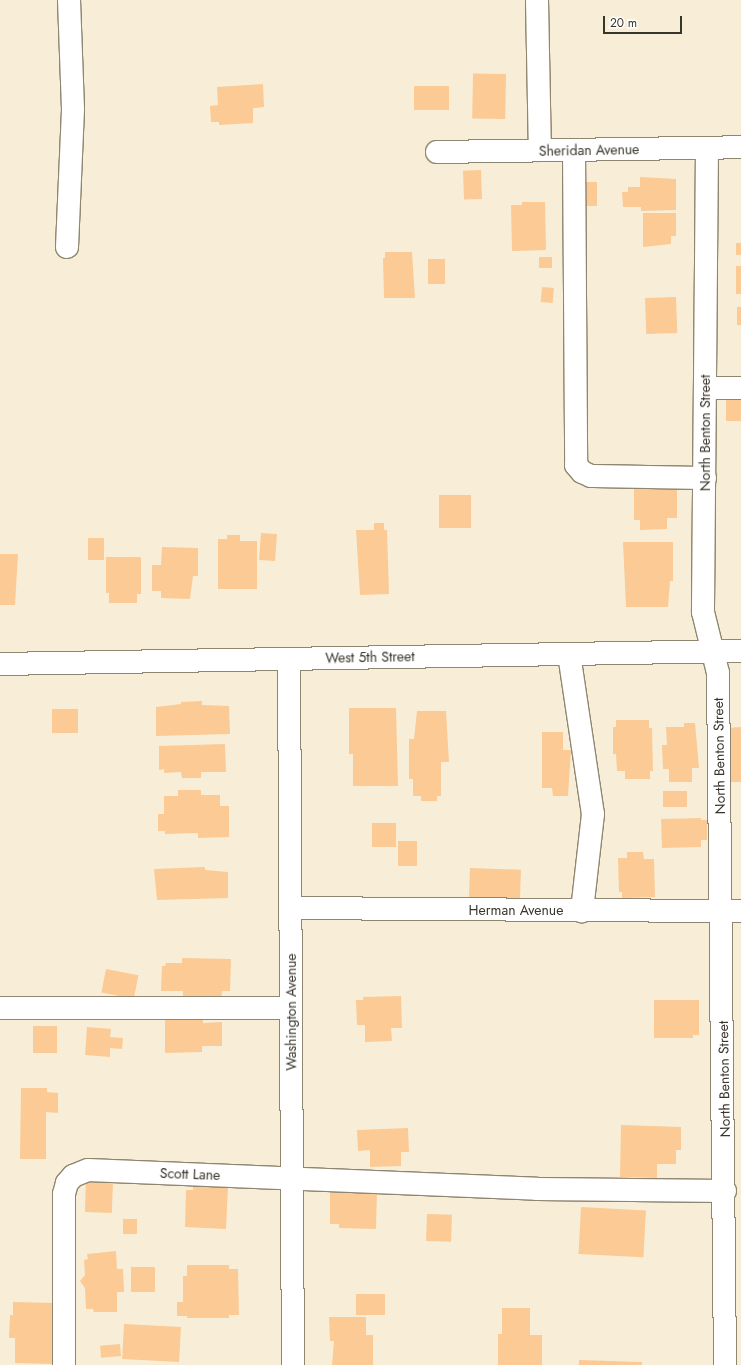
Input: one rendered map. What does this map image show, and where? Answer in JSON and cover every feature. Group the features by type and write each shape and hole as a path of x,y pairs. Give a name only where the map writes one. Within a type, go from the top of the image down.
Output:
{"street":[{"path":"67,247 73,109 69,0"},
{"path":"537,0 540,150"},
{"name":"Sheridan Avenue","path":"437,152 741,147"},
{"name":"North Benton Street","path":"707,148 703,612 711,652 718,673 732,911 725,1191 725,1365"},
{"path":"574,150 576,465 582,472 591,476 705,478"},
{"path":"705,388 741,388"},
{"name":"West 5th Street","path":"0,664 741,651"},
{"path":"569,654 593,814 582,910"},
{"name":"Washington Avenue","path":"289,659 293,1365"},
{"name":"Herman Avenue","path":"290,908 732,911"},
{"path":"0,1008 291,1008"},
{"name":"Scott Lane","path":"64,1365 64,1194 67,1183 73,1176 88,1170 537,1189 725,1191"}],"building":[{"path":"473,73 506,74 505,119 472,118"},
{"path":"263,84 264,107 253,108 253,123 219,125 219,122 211,122 210,106 218,105 217,87"},
{"path":"414,86 449,86 449,110 414,110"},
{"path":"481,170 482,199 464,200 463,171"},
{"path":"640,177 676,179 676,210 641,211 641,207 623,207 622,192 628,192 628,187 640,187"},
{"path":"580,182 597,182 597,206 580,206"},
{"path":"522,202 545,202 546,250 512,251 511,205 522,205"},
{"path":"643,213 676,213 676,236 671,236 671,244 643,247"},
{"path":"736,243 741,243 741,255 736,255"},
{"path":"385,252 412,252 415,298 384,298 383,258 385,258"},
{"path":"539,257 552,257 552,268 539,268"},
{"path":"428,259 445,259 445,284 428,284"},
{"path":"736,266 741,266 741,294 736,294"},
{"path":"542,287 554,288 553,303 541,302"},
{"path":"676,297 677,333 646,334 645,298"},
{"path":"737,307 741,307 741,325 737,325"},
{"path":"726,400 741,400 741,421 726,421"},
{"path":"670,486 670,489 677,489 677,518 667,518 667,529 640,530 640,520 634,520 634,487"},
{"path":"439,495 471,495 471,528 439,528"},
{"path":"374,523 384,523 384,530 387,530 389,594 360,595 356,530 374,530"},
{"path":"261,533 277,534 275,561 259,560"},
{"path":"227,535 240,535 240,541 257,541 257,589 218,589 218,539 227,539"},
{"path":"88,538 104,538 104,560 88,560"},
{"path":"623,542 673,542 673,581 670,581 668,607 626,607"},
{"path":"162,547 198,548 198,576 193,576 190,599 161,598 161,591 152,591 152,565 161,565"},
{"path":"0,554 18,554 15,605 0,605"},
{"path":"106,557 141,557 141,594 137,594 137,603 109,603 109,593 106,593"},
{"path":"202,701 202,705 229,706 230,734 156,736 156,707 181,704 181,702"},
{"path":"349,708 396,708 398,786 353,786 353,754 349,754"},
{"path":"52,709 78,709 78,733 52,733"},
{"path":"417,711 446,711 449,762 441,762 441,796 437,796 437,801 421,801 421,796 413,796 413,779 409,779 409,739 414,739"},
{"path":"616,720 649,720 649,728 652,728 653,771 650,771 650,779 625,779 625,771 617,771 616,754 613,754 613,727 616,727"},
{"path":"684,723 695,723 699,768 692,768 692,782 669,782 669,769 663,769 662,745 667,745 666,727 684,727"},
{"path":"741,727 741,782 729,782 727,728"},
{"path":"542,732 563,732 563,750 571,750 568,796 553,796 552,788 542,788"},
{"path":"225,744 226,772 201,772 201,778 182,778 181,772 164,773 164,769 159,770 159,746"},
{"path":"178,790 201,790 201,795 220,795 220,806 229,806 229,837 198,838 198,833 165,834 165,831 158,831 158,814 164,814 164,796 178,796"},
{"path":"663,791 687,791 687,807 663,807"},
{"path":"701,818 701,820 707,820 707,840 701,840 701,847 662,848 661,819"},
{"path":"372,823 396,823 396,847 372,847"},
{"path":"398,841 417,841 417,866 398,866"},
{"path":"627,852 643,852 644,859 654,859 655,897 622,898 622,892 619,892 618,858 627,858"},
{"path":"205,867 205,870 228,872 228,898 157,900 154,869"},
{"path":"470,868 521,870 520,900 469,898"},
{"path":"182,958 231,959 230,991 222,991 221,1000 183,998 183,991 161,991 162,966 165,966 166,963 182,963"},
{"path":"106,969 138,975 134,999 101,993"},
{"path":"401,996 402,1028 391,1028 392,1041 365,1042 365,1025 357,1025 356,1000 363,1000 363,997"},
{"path":"654,1000 699,1000 699,1035 693,1035 693,1038 654,1038"},
{"path":"165,1017 203,1017 203,1023 222,1022 222,1046 202,1046 202,1052 165,1053"},
{"path":"33,1026 57,1026 57,1053 33,1053"},
{"path":"87,1027 111,1029 110,1037 123,1038 122,1049 110,1048 110,1057 85,1055"},
{"path":"21,1088 47,1088 47,1092 58,1093 58,1113 46,1112 46,1159 20,1159"},
{"path":"621,1125 681,1127 681,1150 676,1150 676,1164 657,1164 657,1178 620,1177"},
{"path":"408,1128 409,1152 401,1152 401,1166 370,1167 370,1150 358,1151 357,1130"},
{"path":"86,1180 113,1181 112,1213 85,1212"},
{"path":"193,1185 228,1186 226,1229 185,1227 186,1190 193,1190"},
{"path":"330,1190 377,1191 376,1229 339,1228 339,1224 330,1224"},
{"path":"581,1207 646,1210 643,1257 579,1254"},
{"path":"427,1214 452,1215 451,1242 426,1241"},
{"path":"123,1219 137,1219 137,1234 123,1234"},
{"path":"116,1251 117,1269 123,1269 124,1292 117,1292 117,1312 94,1312 93,1309 86,1309 85,1288 80,1281 85,1275 84,1260 88,1259 87,1254"},
{"path":"187,1265 229,1265 229,1269 238,1269 239,1315 229,1315 229,1318 187,1318 187,1316 177,1316 177,1302 183,1302 183,1276 187,1276"},
{"path":"131,1267 155,1267 155,1292 131,1292"},
{"path":"356,1294 385,1294 385,1315 356,1315"},
{"path":"13,1302 55,1303 53,1364 15,1363 15,1338 9,1338 10,1315 13,1315"},
{"path":"502,1308 530,1308 530,1335 542,1335 542,1365 498,1365 498,1334 502,1334"},
{"path":"329,1317 366,1317 366,1335 373,1335 373,1365 332,1365 334,1341 330,1341"},
{"path":"124,1324 181,1327 179,1362 122,1359"},
{"path":"120,1344 121,1356 101,1358 100,1346"},
{"path":"579,1360 642,1362 642,1365 579,1365"}]}
